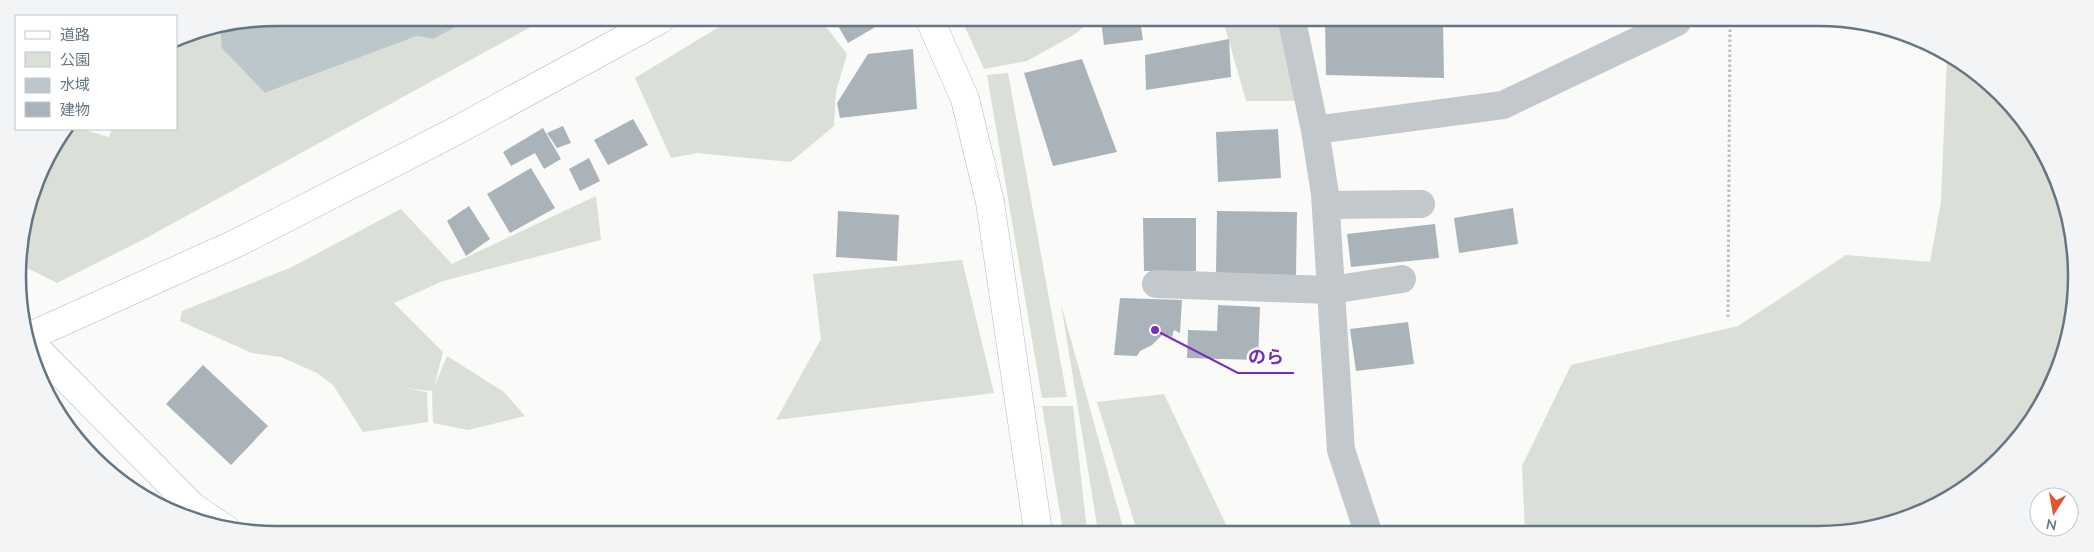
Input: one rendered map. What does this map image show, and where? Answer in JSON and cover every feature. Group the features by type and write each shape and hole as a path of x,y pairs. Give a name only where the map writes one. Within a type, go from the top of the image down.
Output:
{"street":[{"path":"33,335 239,242 450,134 648,26"},
{"path":"933,26 965,99 983,168 990,202 1037,526"},
{"path":"1293,26 1315,130 1326,205 1341,450 1366,526"},
{"path":"1315,130 1503,105 1669,26"},
{"path":"1326,205 1420,204"},
{"path":"1156,284 1331,290 1402,279"},
{"path":"38,350 193,507 204,515"}],"path":[{"path":"1728,317 1730,26"}],"green space":[{"path":"458,26 532,26 148,237 57,283 27,268 31,227 45,180 73,130 84,130 109,137 112,130 178,130 178,46 221,33 223,48 266,93 417,36 433,39"},
{"path":"720,26 825,26 847,54 836,92 834,126 791,162 697,153 671,158 635,78"},
{"path":"964,26 1085,26 1072,36 1027,61 984,69"},
{"path":"1225,26 1281,26 1300,101 1246,101"},
{"path":"1947,62 1957,68 1995,99 2026,137 2049,180 2059,211 2066,243 2068,276 2066,309 2059,341 2049,372 2026,415 2006,441 1983,464 1957,484 1914,507 1883,517 1851,524 1818,526 1525,526 1522,466 1571,365 1738,326 1846,255 1930,262 1941,201"},
{"path":"1008,73 1067,397 1042,398 987,75"},
{"path":"596,196 601,240 443,281 394,303 443,352 434,387 447,356 504,392 525,416 468,430 433,423 432,391 403,388 427,392 428,422 363,432 333,385 317,373 281,357 252,353 180,321 182,311 292,267 401,209 452,264"},
{"path":"962,260 994,393 776,420 821,339 813,274"},
{"path":"1061,304 1123,526 1097,526"},
{"path":"1164,394 1227,526 1135,526 1097,402"},
{"path":"1042,406 1073,406 1086,526 1062,526"}],"water":[{"path":"276,26 458,26 433,39 417,36 265,93 222,48 220,33 243,28"}],"building":[{"path":"838,26 877,26 848,43"},
{"path":"1102,26 1141,26 1143,40 1104,45"},
{"path":"1325,26 1443,26 1444,78 1326,75"},
{"path":"1229,39 1231,77 1146,90 1145,55"},
{"path":"913,49 917,109 840,118 837,103 868,54"},
{"path":"1082,59 1117,152 1053,166 1024,73"},
{"path":"633,119 648,145 608,165 594,140"},
{"path":"563,126 571,143 557,148 547,133"},
{"path":"543,128 561,159 544,169 535,153 511,166 503,152"},
{"path":"1278,129 1281,178 1218,182 1216,132"},
{"path":"589,158 600,181 580,191 569,169"},
{"path":"531,168 555,208 510,233 487,194"},
{"path":"469,206 490,239 466,256 447,221"},
{"path":"1513,208 1518,244 1459,253 1454,218"},
{"path":"838,211 899,215 897,261 836,257"},
{"path":"1217,211 1297,212 1296,275 1216,274"},
{"path":"1143,218 1196,218 1196,271 1144,271"},
{"path":"1435,224 1439,258 1351,267 1347,234"},
{"path":"1120,298 1182,300 1180,333 1174,330 1172,337 1163,334 1152,345 1140,351 1137,356 1114,355"},
{"path":"1218,305 1260,307 1258,360 1187,358 1188,330 1217,331"},
{"path":"1408,322 1414,364 1356,371 1350,329"},
{"path":"203,365 268,426 231,465 166,404"}],"place":[{"name":"のら","path":"1155,330"}]}
